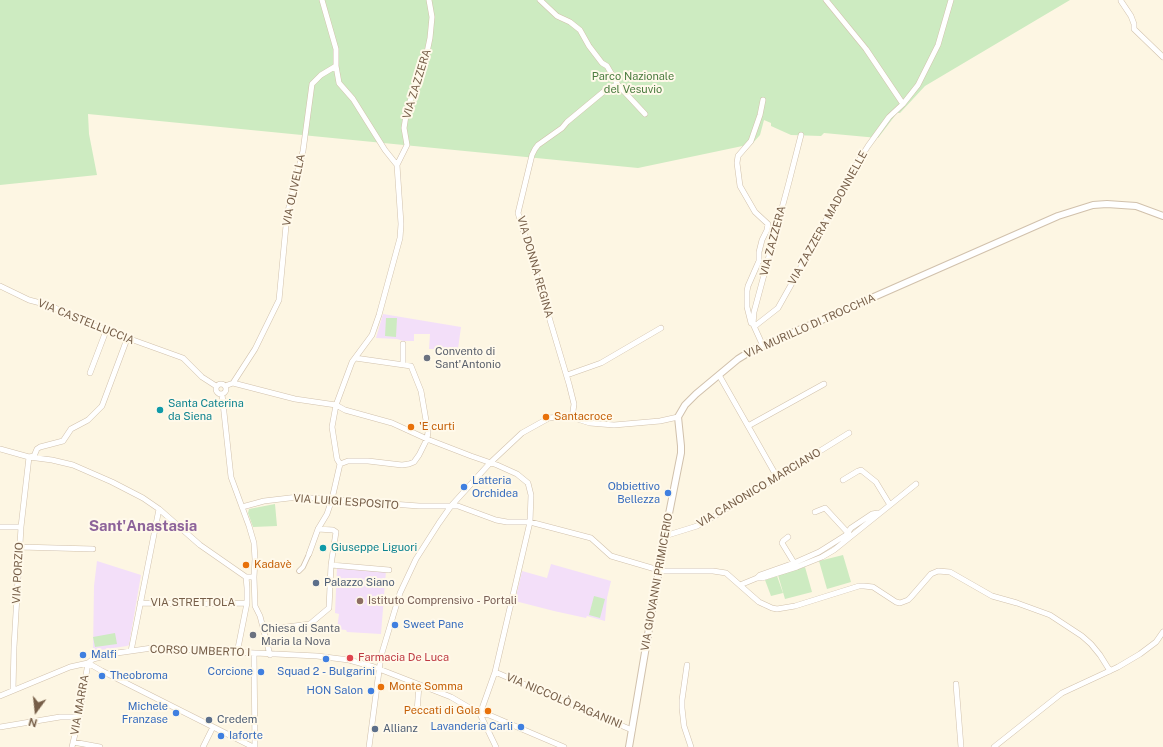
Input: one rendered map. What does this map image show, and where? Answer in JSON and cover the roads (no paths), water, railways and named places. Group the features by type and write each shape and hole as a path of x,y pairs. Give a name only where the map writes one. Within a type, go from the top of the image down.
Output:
{"street":[{"path":"299,571 303,567 309,554 318,529 327,514 332,499 340,464 332,423 336,405 345,377 355,358 372,335 400,238 401,224 397,165 385,150 353,99 339,83 336,66 336,49 322,0"},
{"name":"VIA ZAZZERA","path":"397,165 407,145 404,128 407,109 425,62 430,38 432,17 429,0"},
{"path":"540,0 557,16 570,22 580,30 593,51 607,66 618,85 645,114"},
{"path":"826,0 866,49 902,104"},
{"name":"VIA ZAZZERA MADONNELLE","path":"754,325 778,308 849,176 889,117 918,85 942,34 951,0"},
{"path":"1121,1 1131,16 1134,29 1163,57"},
{"name":"VIA OLIVELLA","path":"233,383 255,349 279,300 287,215 303,151 312,84 336,66"},
{"name":"VIA DONNA REGINA","path":"572,418 574,404 567,374 518,213 532,155 538,145 562,128 567,122 608,88 618,85"},
{"path":"763,100 760,115 751,141 738,156 737,163 740,186 755,212 768,224 759,252 759,262 748,286 746,307 751,323 754,325 764,346"},
{"name":"VIA ZAZZERA","path":"754,325 755,308 801,135"},
{"name":"VIA MURILLO DI TROCCHIA","path":"678,417 685,405 696,394 738,359 751,351 1058,216 1093,205 1126,204 1163,216"},
{"name":"VIA CASTELLUCCIA","path":"0,286 29,300 52,306 72,318 183,358 209,383 216,386"},
{"path":"567,374 601,363 661,328"},
{"path":"90,373 106,331"},
{"path":"29,457 34,456 37,449 40,447 63,440 70,429 88,420 102,406 127,338"},
{"path":"403,344 403,365"},
{"path":"340,464 348,461 368,461 402,465 409,464 414,462 427,439 428,432 421,391 411,366 355,358"},
{"path":"719,375 777,477"},
{"path":"222,394 216,391 216,386 220,384 225,386 233,383 294,399 336,405 345,410 397,424 427,439 517,474 528,483 531,495 530,522 495,672 480,714 496,747"},
{"path":"748,426 824,384"},
{"path":"222,394 226,391 225,386"},
{"path":"222,394 232,477 249,526 255,549 255,606 260,616 270,655"},
{"path":"369,747 379,669 393,613 402,587 424,544 451,506 490,463 522,433 549,418 572,418 590,423 614,425 660,421 678,417"},
{"name":"VIA GIOVANNI PRIMICERIO","path":"629,747 665,534 681,453 678,417"},
{"name":"VIA CANONICO MARCIANO","path":"665,534 668,535 697,526 850,433"},
{"path":"0,449 29,457 73,465 138,496 159,509 200,545 246,577 254,576"},
{"name":"VIA PORZIO","path":"13,690 21,527 29,457"},
{"path":"843,480 858,470 861,470 876,482 890,505"},
{"path":"740,585 757,578 762,578 778,570 796,565 832,548 916,484"},
{"name":"VIA LUIGI ESPOSITO","path":"242,507 264,501 291,498 332,499 412,506 458,506 496,520 507,522 530,522 591,538 611,556 659,570 680,572 713,571 726,573 759,602 778,609 795,606 859,586 873,587 900,603 908,600 931,574 938,571 950,572 992,596 1050,615 1086,640 1100,655 1110,670"},
{"path":"815,512 826,508 849,534"},
{"path":"131,651 159,509"},
{"path":"0,527 21,527"},
{"path":"263,630 310,624 329,608 331,565 336,532 318,529"},
{"path":"788,537 782,543 796,565"},
{"path":"20,547 93,549"},
{"path":"331,565 389,570"},
{"path":"237,653 247,603 248,588 246,577"},
{"name":"VIA STRETTOLA","path":"140,603 247,603"},
{"path":"994,747 1062,693 1140,654 1156,642 1163,632"},
{"name":"CORSO UMBERTO I","path":"0,696 70,667 88,663 93,659 152,648 342,659 368,665 451,697 480,714 489,715 564,747"},
{"path":"88,663 254,747 254,654"},
{"name":"VIA MARRA","path":"73,745 88,663"},
{"path":"687,665 682,708 684,726 691,747"},
{"name":"VIA NICCOLÒ PAGANINI","path":"495,672 632,730"},
{"path":"956,684 961,747"},
{"path":"417,712 419,685"},
{"path":"0,727 60,717 79,717"},
{"path":"203,747 213,727"},
{"path":"73,745 100,747"}],"place":[{"name":"Convento di Sant'Antonio","path":"427,358"},
{"name":"Santa Caterina da Siena","path":"160,410"},
{"name":"Santacroce","path":"546,417"},
{"name":"'E curti","path":"411,427"},
{"name":"Latteria Orchidea","path":"464,487"},
{"name":"Obbiettivo Bellezza","path":"668,493"},
{"name":"Giuseppe Liguori","path":"323,548"},
{"name":"Kadavè","path":"246,565"},
{"name":"Palazzo Siano","path":"316,583"},
{"name":"Istituto Comprensivo - Portali","path":"360,601"},
{"name":"Sweet Pane","path":"395,625"},
{"name":"Chiesa di Santa Maria la Nova","path":"253,635"},
{"name":"Malfi","path":"83,655"},
{"name":"Farmacia De Luca","path":"350,658"},
{"name":"Squad 2 - Bulgarini","path":"326,659"},
{"name":"Corcione","path":"261,672"},
{"name":"Theobroma","path":"102,676"},
{"name":"Monte Somma","path":"381,687"},
{"name":"HON Salon","path":"371,691"},
{"name":"Peccati di Gola","path":"488,711"},
{"name":"Michele Franzase","path":"176,713"},
{"name":"Credem","path":"209,720"},
{"name":"Lavanderia Carli","path":"521,727"},
{"name":"Allianz","path":"375,729"},
{"name":"Iaforte","path":"221,736"}],"district":[{"name":"Sant'Anastasia","path":"143,526"}],"park label":[{"name":"Parco Nazionale del Vesuvio","path":"633,83"}]}
